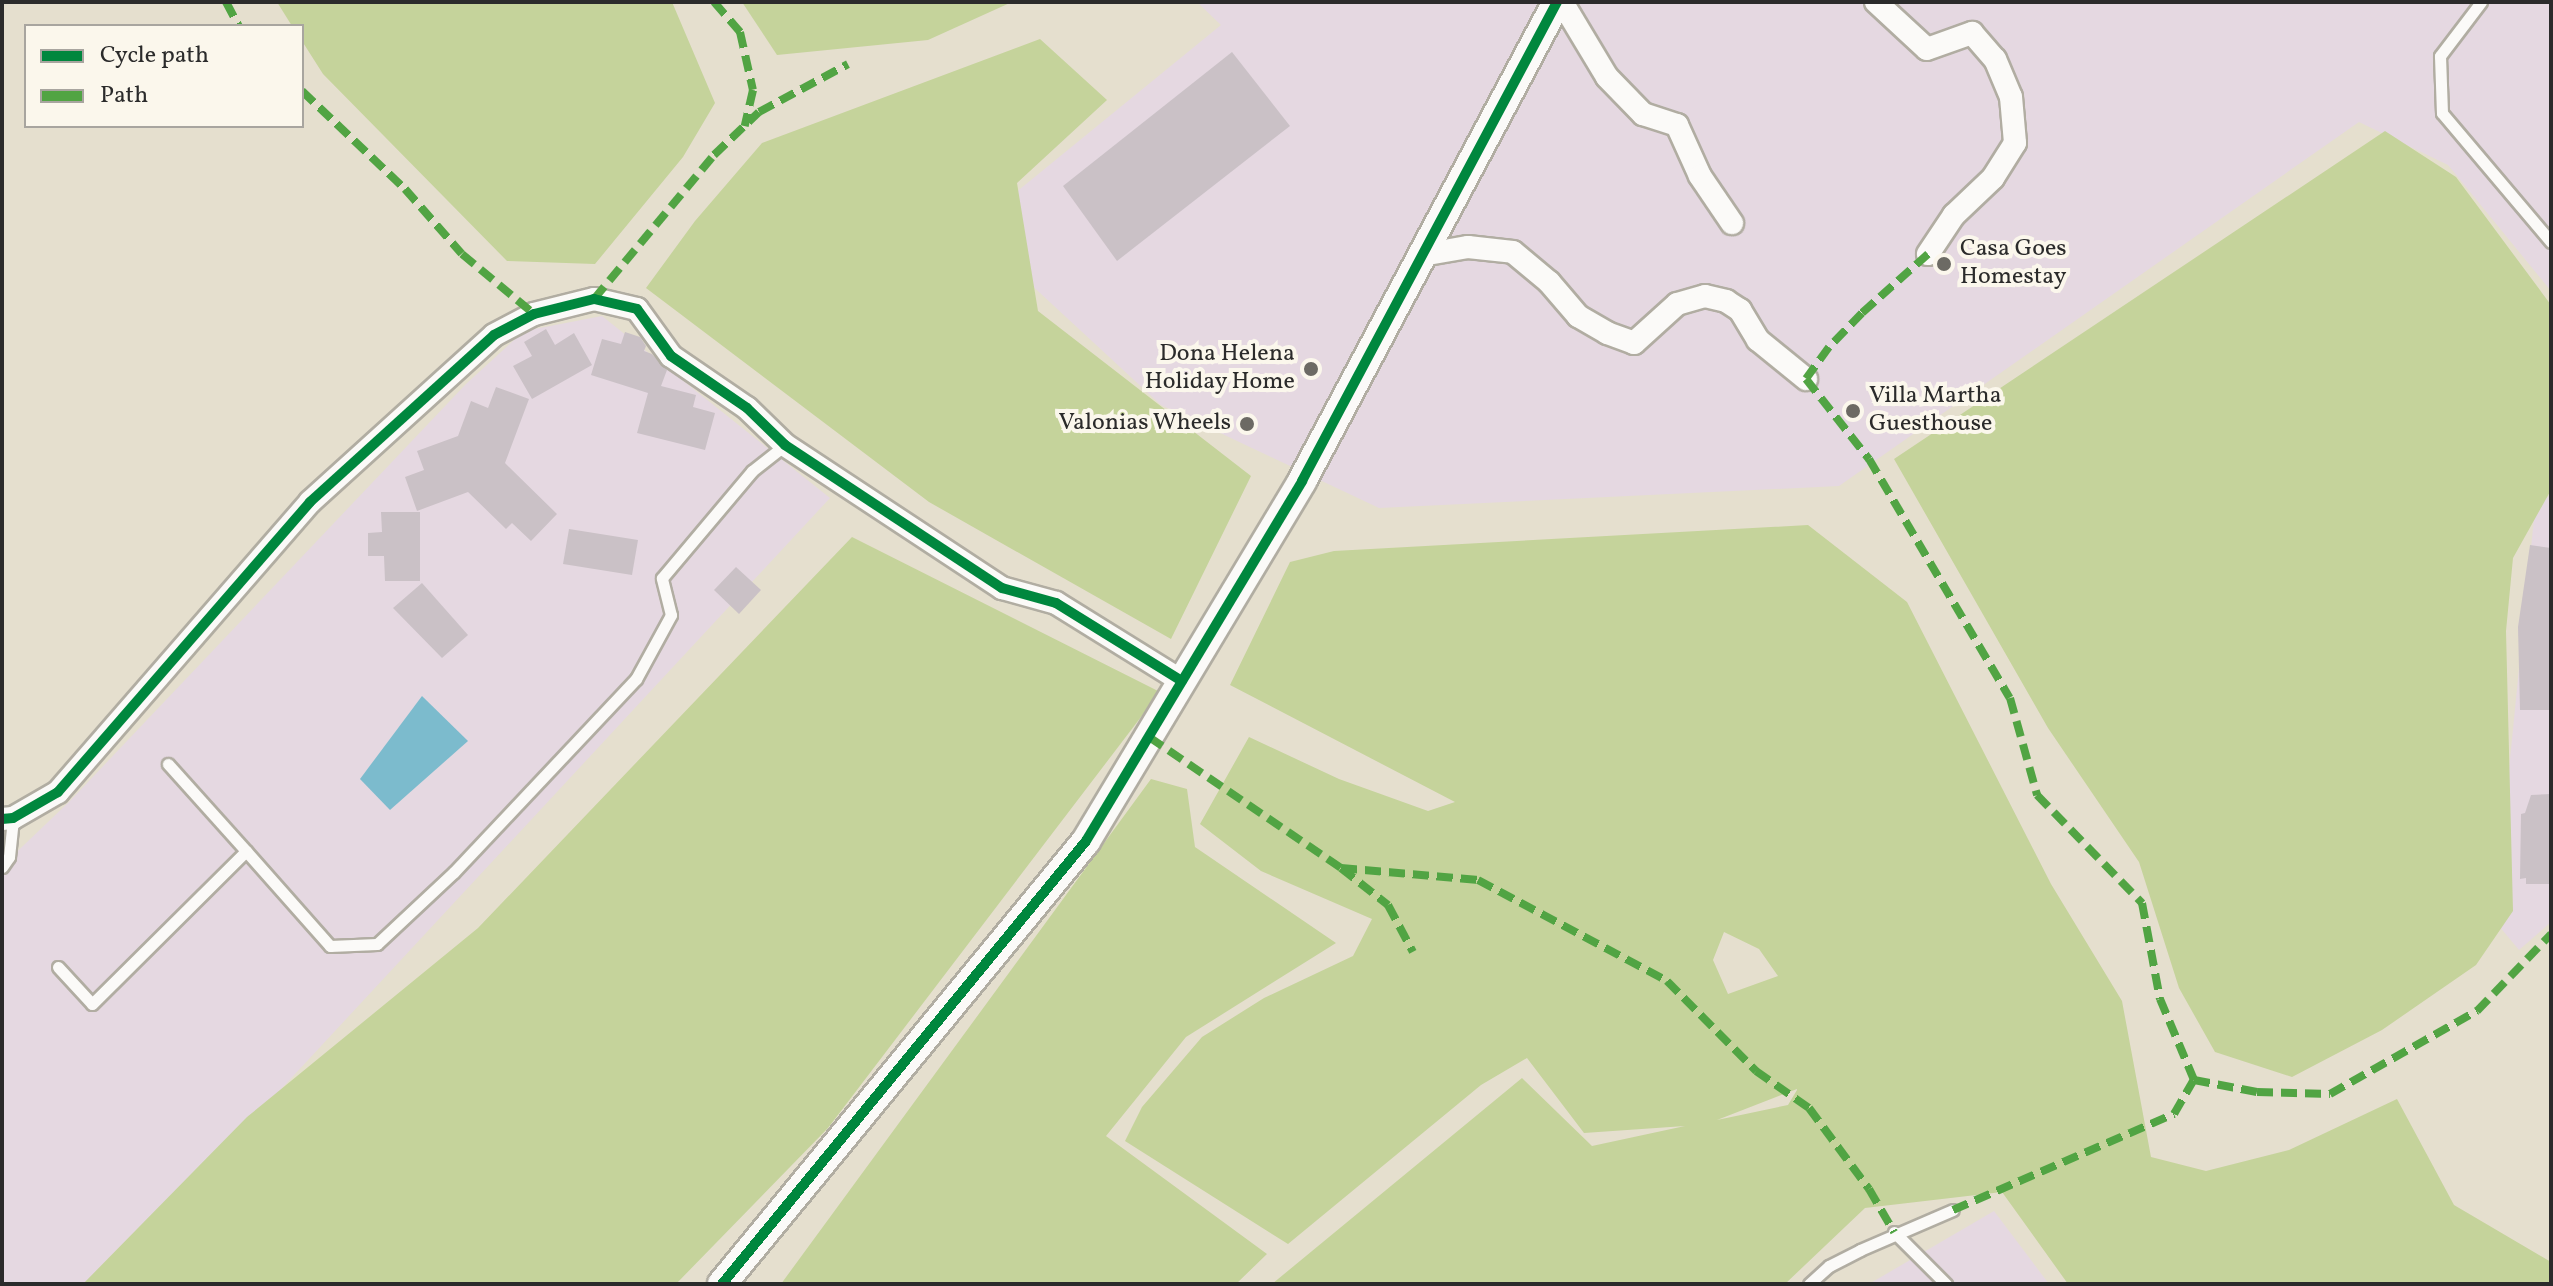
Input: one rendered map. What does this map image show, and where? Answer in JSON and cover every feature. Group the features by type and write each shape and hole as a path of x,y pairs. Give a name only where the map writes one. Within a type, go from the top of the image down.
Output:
{"street":[{"path":"722,1284 1086,841 1302,481 1559,2 1607,77 1643,114 1677,125 1700,176 1732,223"},
{"path":"1876,2 1927,49 1972,33 1995,59 2011,97 2015,143 1993,178 1954,215 1928,254"},
{"path":"1422,255 1468,247 1513,252 1549,282 1578,316 1607,333 1634,343 1677,304 1705,296 1726,301 1740,310 1758,340 1806,379"},
{"path":"8,818 58,792 310,502 494,335 534,314 594,299 637,309 671,356 747,408 785,445 1002,588 1056,603 1182,681"}],"lane":[{"path":"2481,2 2440,56 2442,113 2551,242"},
{"path":"168,764 330,946 377,944 454,872 636,679 671,615 662,578 752,471 785,445"},
{"path":"2,867 9,857 8,818"},
{"path":"58,967 92,1004 246,851"},
{"path":"1809,1284 1829,1266 1894,1232 1953,1210"},
{"path":"1894,1232 1946,1284"}],"shaded area":[{"path":"1197,2 2551,2 2551,291 2448,165 2359,122 1839,486 1379,508 1161,405 971,229 1221,25"},
{"path":"602,316 830,498 100,1284 2,1284 2,866 70,801 466,384 524,331"},
{"path":"2551,494 2551,922 2519,950 2494,920 2535,508"},
{"path":"1994,1211 2049,1284 1869,1284"}],"green space":[{"path":"277,2 672,2 715,103 683,157 595,264 507,261 323,74 304,44 304,24 291,24"},
{"path":"742,2 1012,2 928,40 777,55"},
{"path":"1040,39 1107,100 1017,183 1038,311 1251,476 1171,639 929,502 646,288 695,221 762,143"},
{"path":"2385,131 2456,177 2551,305 2551,490 2513,558 2506,631 2513,911 2476,965 2382,1030 2292,1077 2215,1052 2179,988 2139,862 2048,728 1894,459"},
{"path":"1808,525 1907,602 2051,884 2122,1001 2151,1157 2206,1171 2289,1150 2397,1099 2454,1205 2551,1262 2551,1284 2068,1284 2002,1192 1865,1208 1785,1284 1272,1284 1522,1078 1592,1146 1685,1126 1584,1133 1527,1058 1481,1085 1288,1244 1125,1141 1142,1107 1202,1037 1264,998 1353,956 1372,919 1261,871 1200,824 1249,737 1339,779 1428,811 1455,802 1230,685 1290,562 1334,551","holes":["1724,932 1759,949 1778,976 1728,994 1713,960","1797,1089 1788,1105 1717,1120"]},
{"path":"852,537 1160,692 828,1128 676,1284 83,1284 247,1117 478,928"},
{"path":"1151,779 1187,789 1195,847 1336,943 1186,1037 1106,1136 1267,1254 1236,1284 781,1284"}],"water":[{"path":"422,696 468,741 390,810 360,779"}],"building":[{"path":"1232,52 1290,126 1117,261 1063,186"},
{"path":"546,329 555,345 574,333 592,365 532,399 513,366 532,356 524,342"},
{"path":"625,332 640,337 646,346 644,351 652,354 667,370 661,386 696,395 693,407 715,413 705,450 637,433 648,393 591,375 602,339 621,344"},
{"path":"496,387 529,399 505,463 557,514 531,541 512,523 506,529 468,492 417,511 405,477 424,470 417,451 458,436 471,401 488,408"},
{"path":"381,512 420,512 420,581 385,581 384,556 368,556 368,533 382,532"},
{"path":"569,529 638,540 632,575 563,564"},
{"path":"2530,545 2551,548 2551,710 2520,710 2518,627"},
{"path":"736,567 761,590 739,614 714,590"},
{"path":"422,583 468,635 442,658 393,608"},
{"path":"2551,794 2551,884 2526,884 2526,878 2520,879 2521,814 2525,813 2531,795"}],"marked path":[{"path":"226,2 238,24"},
{"path":"714,2 740,32 753,90 745,126"},
{"path":"594,299 714,155 759,112 848,64"},
{"path":"304,93 405,189 462,254 534,314"},
{"path":"1928,254 1862,313 1829,347 1806,379 1869,459 2010,698 2037,795 2142,903 2160,999 2194,1080 2257,1092 2330,1094 2477,1011 2551,934"},
{"path":"1149,737 1341,868 1388,905 1413,952"},
{"path":"1341,868 1478,880 1667,981 1756,1071 1809,1108 1869,1189 1894,1232"},
{"path":"1953,1210 2174,1114 2194,1080"}],"cycle path":[{"path":"722,1284 1086,841 1302,481 1557,2"},
{"path":"2,819 13,818 58,792 310,502 494,335 534,314 594,299 637,309 671,356 747,408 785,445 1002,588 1056,603 1182,681"}],"place":[{"name":"Casa Goes Homestay","path":"1944,264"},
{"name":"Dona Helena Holiday Home","path":"1311,369"},
{"name":"Villa Martha Guesthouse","path":"1853,411"},
{"name":"Valonias Wheels","path":"1247,424"}]}
